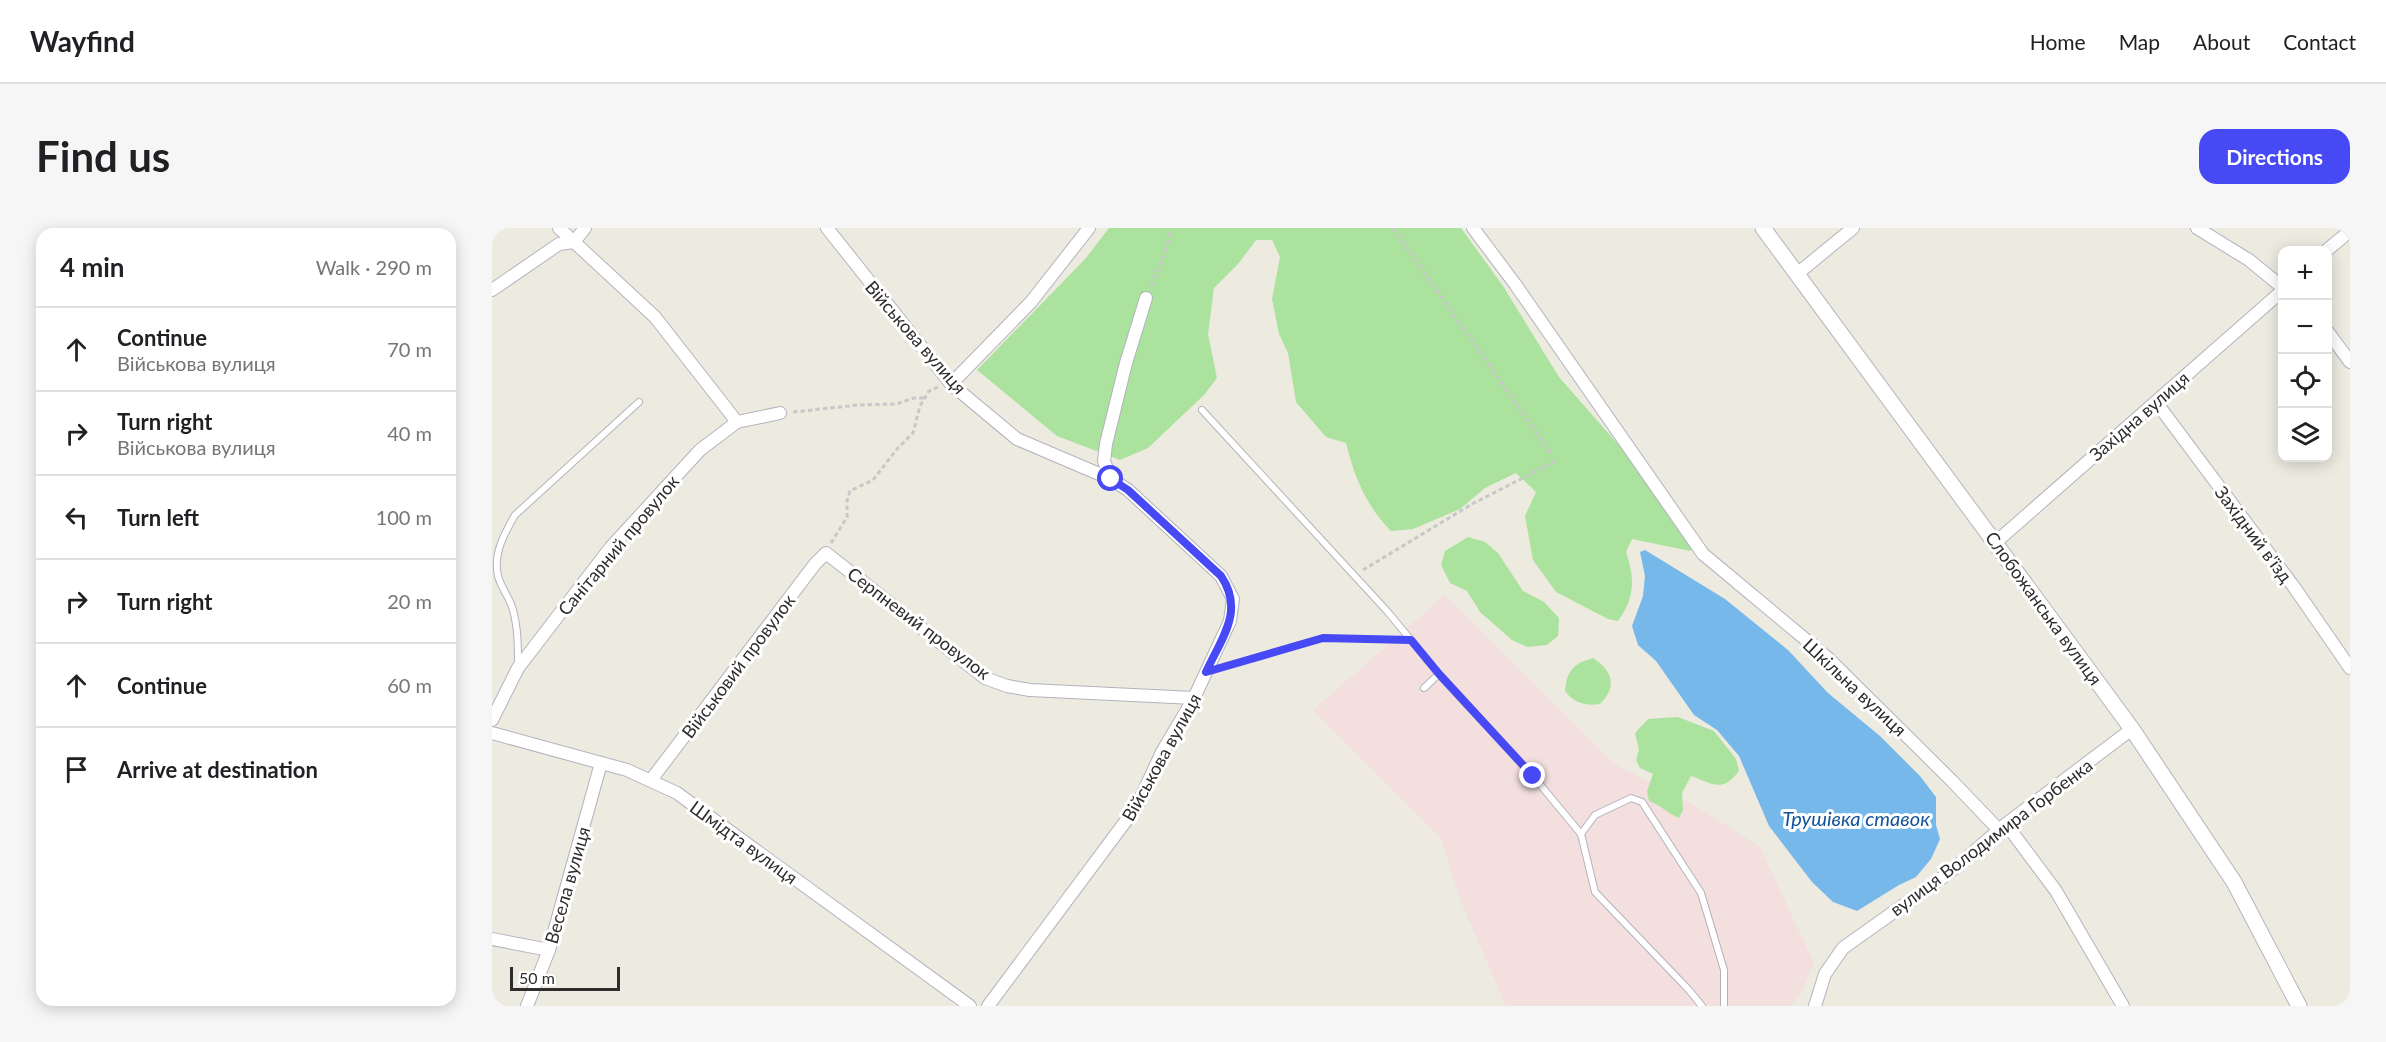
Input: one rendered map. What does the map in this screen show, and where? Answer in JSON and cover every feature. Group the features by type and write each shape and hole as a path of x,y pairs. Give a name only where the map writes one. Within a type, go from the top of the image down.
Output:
{"street":[{"path":"559,228 655,316 737,422"},
{"path":"492,290 559,244 574,242 585,228"},
{"name":"Військова вулиця","path":"827,228 951,384 1017,439 1111,479 1128,490 1221,576 1233,599 1230,621 1194,698 1162,752 1137,806 988,1006"},
{"path":"951,384 1030,302 1089,228"},
{"name":"Шкільна вулиця","path":"1473,228 1515,284 1702,554 1829,659 1952,781 2002,827 2056,891 2123,1006"},
{"name":"Слобожанська вулиця","path":"1763,228 2132,729 2234,882 2299,1006"},
{"path":"1797,274 1853,228"},
{"path":"2197,228 2249,260 2278,285"},
{"path":"2332,246 2350,231"},
{"name":"Західна вулиця","path":"1996,542 2278,293"},
{"path":"1111,479 1104,461 1106,444 1126,363 1146,298"},
{"path":"2332,337 2350,362"},
{"name":"Західний в'їзд","path":"2156,402 2294,587 2350,668"},
{"name":"Санітарний провулок","path":"492,720 518,668 611,548 700,450 737,422 780,413"},
{"name":"Серпневий провулок","path":"826,553 985,678 1030,690 1194,698"},
{"name":"Військовий провулок","path":"651,780 815,564 826,553"},
{"name":"вулиця Володимира Горбенка","path":"1815,1006 1825,974 1843,948 1950,872 2002,827 2132,729"},
{"name":"Шмідта вулиця","path":"492,733 601,763 651,780 692,804 970,1006"},
{"name":"Весела вулиця","path":"527,1006 549,950 601,763"},
{"path":"492,939 549,950"}],"lane":[{"path":"518,668 518,638 513,609 498,576 497,555 504,535 515,515 639,402"},
{"path":"1202,410 1354,575 1439,674 1533,776 1581,834 1595,892 1702,1006"},
{"path":"1424,688 1439,674"},
{"path":"1581,834 1595,815 1631,798 1642,802 1701,893 1724,970 1724,1006"}],"path":[{"path":"1146,298 1165,254 1171,228"},
{"path":"1393,228 1552,455"},
{"path":"826,553 834,535 847,517 847,501 850,491 873,480 897,448 913,433 920,406 928,391 951,384"},
{"path":"780,413 858,405 896,404 914,398 925,398"},
{"path":"1354,575 1473,504 1556,461"},
{"path":"1206,672 1323,638 1411,640"}],"shaded area":[{"path":"1445,595 1616,765 1691,803 1760,847 1814,963 1801,993 1791,1006 1506,1006 1460,900 1441,838 1313,710"}],"green space":[{"path":"1109,228 1461,228 1503,286 1559,377 1700,538 1690,551 1632,539 1626,552 1631,571 1632,588 1628,604 1618,621 1608,619 1556,592 1533,560 1525,516 1536,492 1516,473 1485,488 1460,509 1413,529 1391,531 1362,490 1346,443 1326,437 1296,402 1288,353 1279,334 1272,299 1280,257 1272,240 1256,240 1238,264 1214,288 1208,334 1217,378 1204,395 1148,448 1120,460 1057,436 977,370 1086,258"},
{"path":"1468,537 1485,542 1498,553 1523,591 1544,602 1559,618 1558,636 1547,645 1527,647 1512,640 1480,612 1467,591 1450,583 1441,565 1445,551"},
{"path":"1593,658 1605,668 1611,685 1600,704 1585,704 1576,701 1565,691 1567,678 1572,669"},
{"path":"1678,717 1714,731 1736,759 1739,771 1728,782 1717,785 1691,776 1682,793 1683,810 1679,818 1649,801 1647,791 1653,774 1640,768 1636,760 1639,750 1635,733 1648,719"}],"water":[{"name":"Трушівка ставок","path":"1645,550 1725,599 1788,650 1828,693 1880,736 1920,776 1936,797 1936,825 1940,839 1931,859 1916,877 1857,911 1833,902 1812,882 1769,826 1739,756 1717,730 1694,715 1656,661 1638,645 1632,626 1643,596 1645,576 1640,552"}],"route":[{"path":"1111,479 1128,490 1221,576 1227,586 1233,599 1230,621 1206,672 1323,638 1411,640 1439,674 1533,776"}]}
